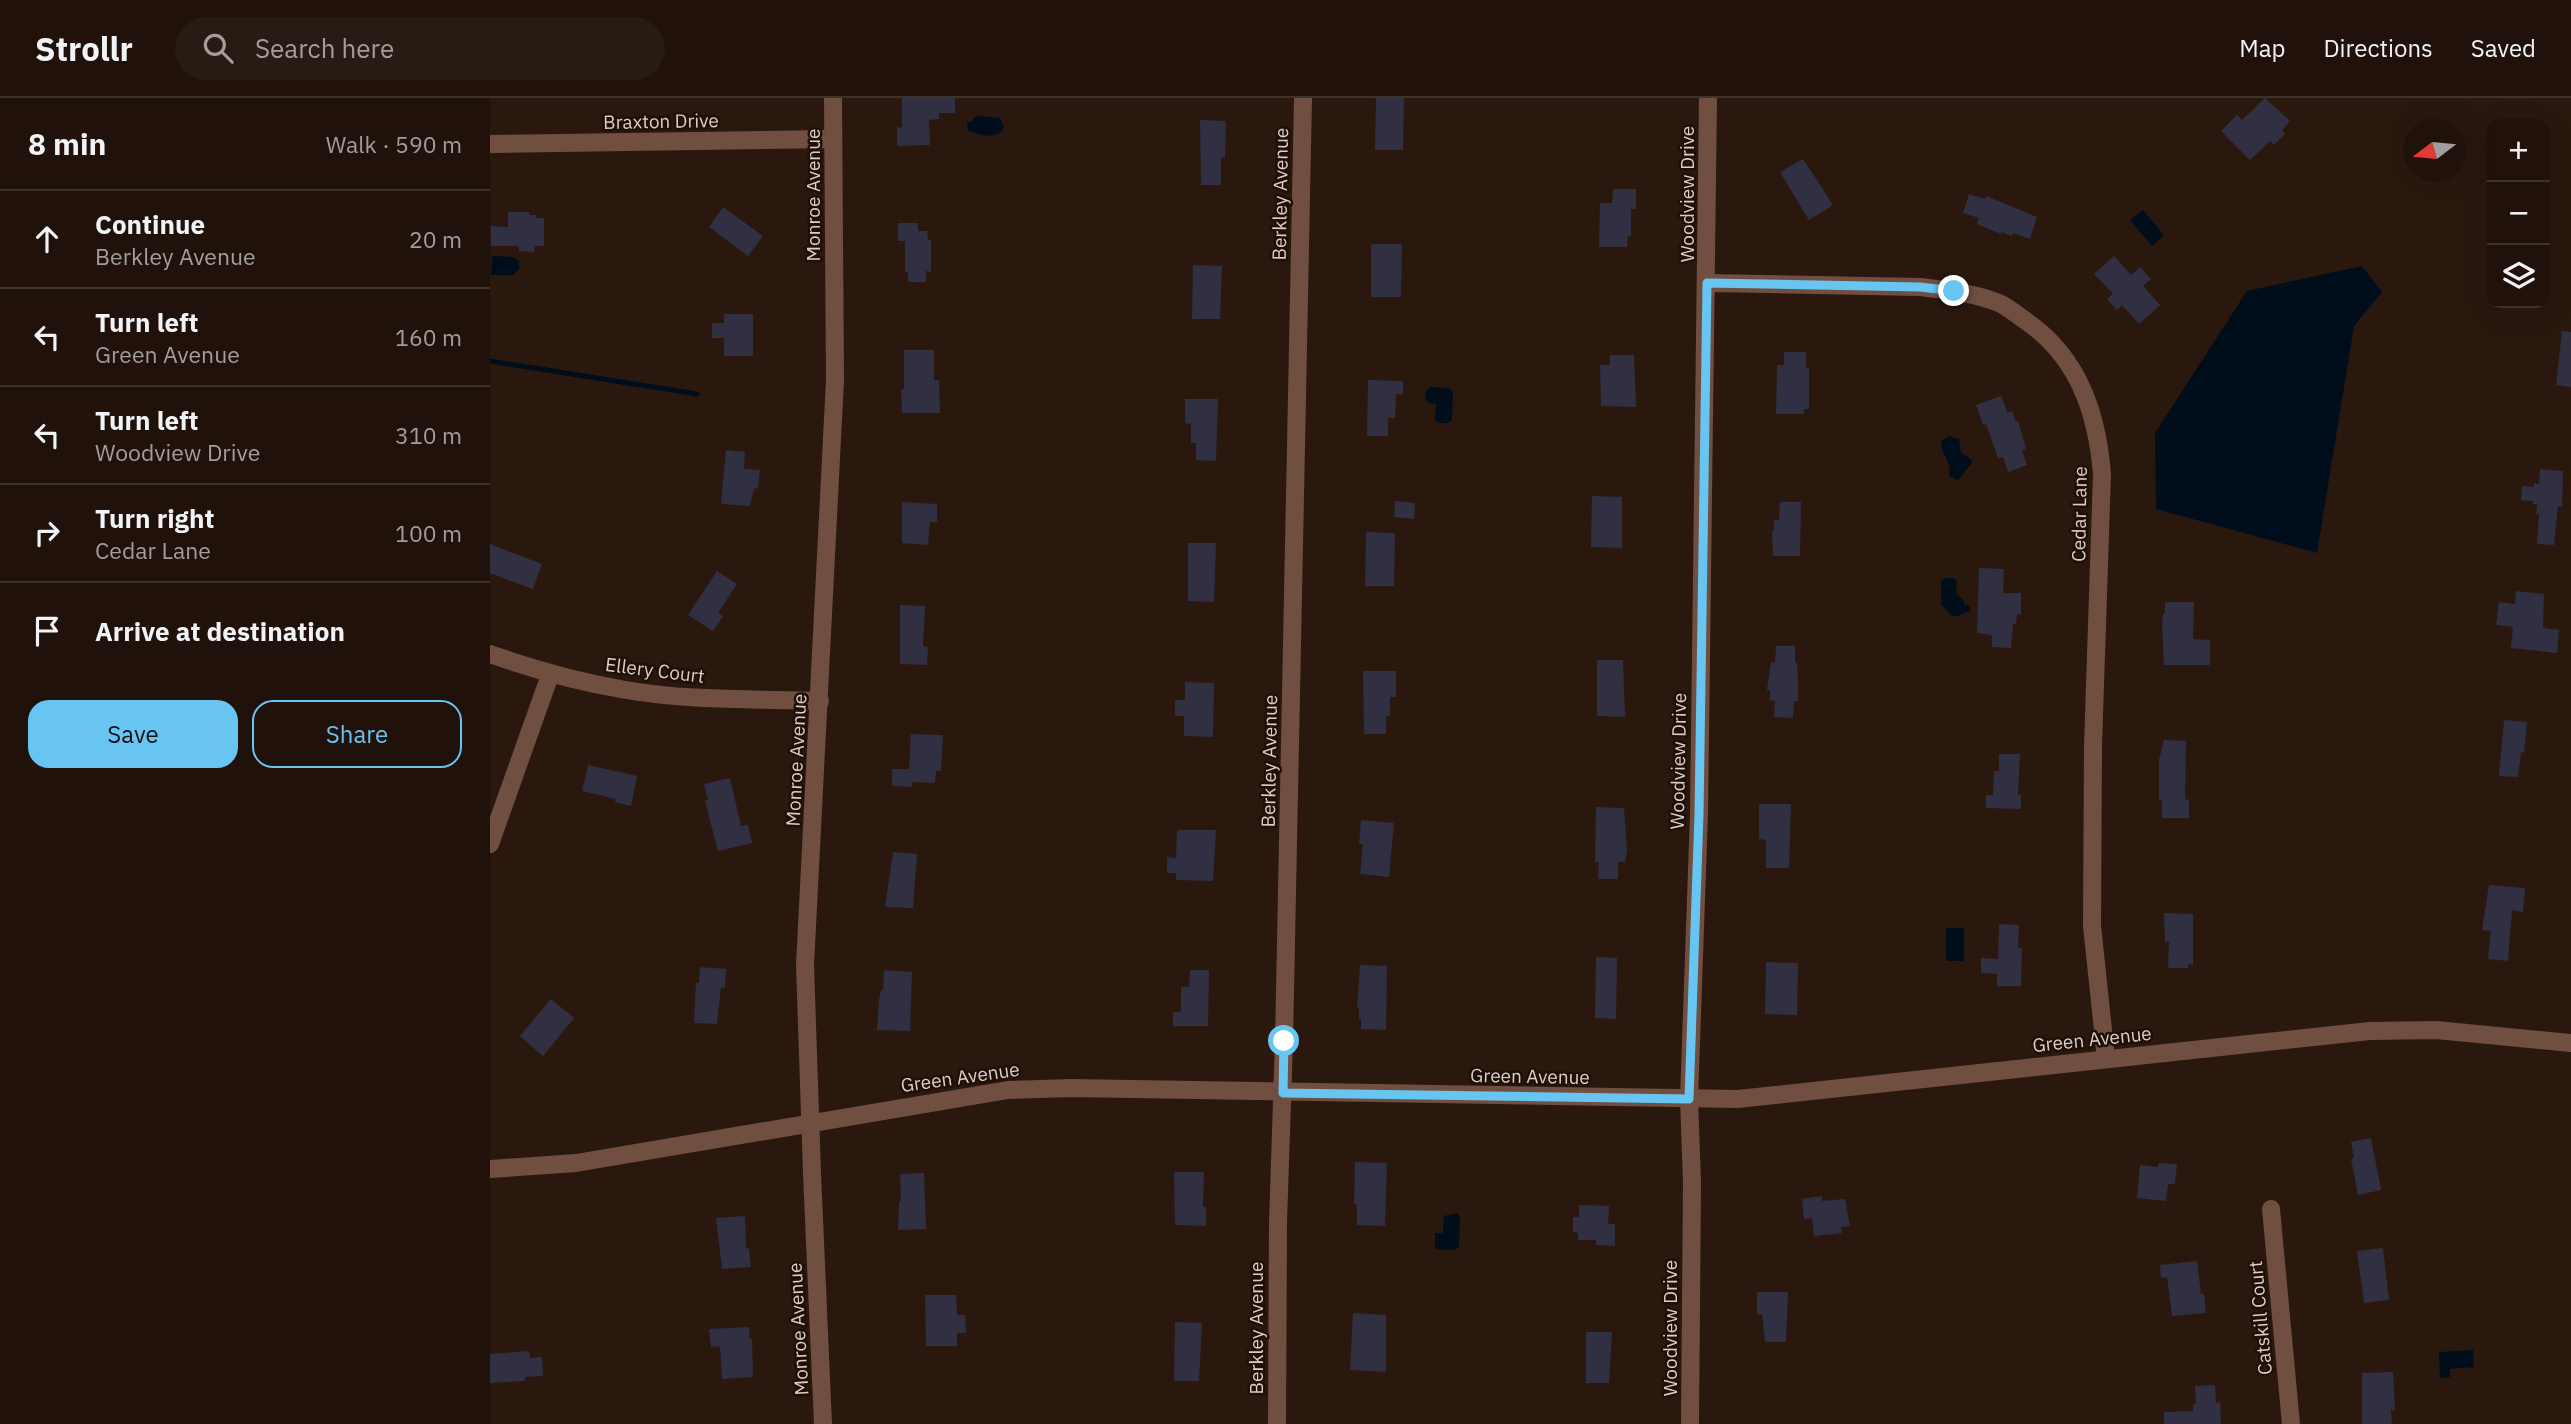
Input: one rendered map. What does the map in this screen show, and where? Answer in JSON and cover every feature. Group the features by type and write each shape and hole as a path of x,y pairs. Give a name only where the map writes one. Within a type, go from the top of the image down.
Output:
{"street":[{"name":"Monroe Avenue","path":"823,1424 806,965 835,380 833,98"},
{"name":"Berkley Avenue","path":"1277,1424 1278,1223 1283,1093 1303,98"},
{"name":"Woodview Drive","path":"1690,1424 1692,1182 1689,1099 1699,814 1708,98"},
{"name":"Braxton Drive","path":"490,144 833,139"},
{"name":"Cedar Lane","path":"1707,283 1920,287 1954,291 2001,303 2046,335 2072,366 2093,420 2102,474 2092,926 2106,1058"},
{"name":"Ellery Court","path":"490,654 550,675 628,691 717,698 820,701"},
{"path":"490,844 550,675"},
{"name":"Green Avenue","path":"490,1169 576,1163 1008,1090 1071,1088 1738,1099 2332,1034 2409,1029 2571,1043"},
{"name":"Catskill Court","path":"2271,1209 2291,1424"}],"water":[{"path":"976,116 1000,118 1004,127 998,134 989,136 968,131 967,122 971,122"},
{"path":"2143,210 2164,235 2152,246 2130,220"},
{"path":"492,256 514,257 519,262 519,269 513,275 491,275"},
{"path":"2362,266 2382,292 2354,326 2317,553 2156,509 2155,433 2247,291"},
{"path":"1430,387 1449,388 1453,392 1452,420 1448,423 1435,420 1436,404 1425,399 1426,391"},
{"path":"1949,436 1959,439 1961,453 1971,459 1972,463 1958,480 1949,476 1949,466 1941,446 1941,441"},
{"path":"1954,578 1957,581 1956,593 1964,604 1970,606 1970,611 1951,616 1941,604 1941,581"},
{"path":"1946,928 1964,928 1964,961 1946,961"},
{"path":"1457,1213 1460,1217 1459,1247 1455,1250 1435,1249 1435,1233 1443,1233 1444,1216"},
{"path":"2473,1350 2474,1367 2450,1369 2450,1377 2440,1378 2439,1352"}],"building":[{"path":"902,98 955,98 955,113 939,113 939,119 929,120 930,145 897,146 897,127 902,128"},
{"path":"1376,98 1404,98 1403,150 1375,150"},
{"path":"2265,98 2290,121 2282,130 2285,134 2274,145 2270,141 2250,160 2221,131 2237,115 2242,120"},
{"path":"1200,120 1226,121 1225,158 1221,158 1221,185 1201,185"},
{"path":"1803,159 1833,205 1809,220 1780,172"},
{"path":"1613,189 1636,189 1636,209 1631,209 1631,236 1628,236 1627,247 1599,247 1600,203 1612,203"},
{"path":"1969,194 1985,199 1986,196 2037,217 2030,239 2013,233 2012,236 2001,234 1977,224 1979,218 1963,213"},
{"path":"723,207 763,236 748,256 709,227"},
{"path":"508,212 529,212 529,215 536,215 536,218 544,218 544,246 535,246 534,252 519,251 519,246 491,246 491,226 508,227"},
{"path":"898,223 918,223 918,231 927,231 928,240 931,240 931,272 926,271 926,282 908,282 908,272 905,272 905,241 898,241"},
{"path":"1371,244 1402,244 1401,297 1371,297"},
{"path":"2114,256 2131,275 2140,267 2151,279 2143,286 2160,305 2139,324 2122,305 2117,310 2107,299 2113,294 2094,274"},
{"path":"1193,265 1222,266 1220,319 1192,319"},
{"path":"724,314 753,314 753,356 724,356 724,338 712,338 712,323 724,323"},
{"path":"2562,331 2571,332 2571,387 2556,385"},
{"path":"904,350 934,350 934,380 939,380 940,413 902,413"},
{"path":"1784,352 1806,352 1806,368 1809,368 1809,409 1804,409 1804,414 1776,414 1777,365 1784,365"},
{"path":"1610,355 1634,355 1636,407 1601,406 1600,365 1610,365"},
{"path":"1368,380 1403,381 1403,394 1396,394 1395,418 1388,418 1388,436 1367,436"},
{"path":"2001,396 2008,413 2012,411 2018,421 2026,449 2022,450 2027,465 2008,472 2003,457 1998,458 1976,405"},
{"path":"1185,399 1218,399 1216,461 1196,460 1196,443 1191,443 1191,424 1185,423"},
{"path":"726,450 745,452 744,469 760,470 758,489 754,488 750,506 721,504"},
{"path":"2540,469 2563,471 2562,507 2558,506 2554,545 2537,544 2537,504 2521,500 2522,486 2534,487 2534,483 2539,484"},
{"path":"1592,496 1622,497 1622,548 1591,547"},
{"path":"1395,501 1415,503 1414,519 1394,517"},
{"path":"902,502 937,504 937,522 930,522 928,545 902,543"},
{"path":"1780,502 1801,502 1800,556 1773,556 1772,530 1774,531 1774,520 1779,520"},
{"path":"1366,532 1395,533 1394,586 1365,586"},
{"path":"1188,543 1216,543 1214,602 1188,601"},
{"path":"490,544 542,564 533,589 490,573"},
{"path":"1979,568 2004,569 2003,593 2021,593 2021,614 2017,614 2016,624 2013,624 2011,648 1992,647 1992,635 1977,633"},
{"path":"717,571 737,584 718,613 723,616 713,631 688,615"},
{"path":"2516,591 2544,594 2543,628 2559,630 2557,653 2511,648 2513,627 2496,625 2499,602 2515,604"},
{"path":"2165,602 2194,602 2193,639 2210,640 2210,665 2164,665 2162,624"},
{"path":"900,605 925,606 923,646 928,647 927,665 900,664"},
{"path":"1776,646 1795,646 1798,701 1794,701 1793,718 1774,717 1775,701 1770,700 1770,690 1767,690 1771,662 1775,663"},
{"path":"1597,660 1623,660 1625,717 1597,716"},
{"path":"1363,671 1396,671 1396,697 1390,697 1386,734 1364,734"},
{"path":"1185,682 1214,683 1213,737 1184,736 1184,716 1175,716 1175,700 1185,700"},
{"path":"2504,720 2527,722 2518,777 2499,776"},
{"path":"911,734 943,735 941,771 936,771 935,783 912,782 912,787 892,786 892,769 909,769"},
{"path":"2164,740 2186,741 2185,799 2189,800 2189,818 2162,818 2159,760"},
{"path":"1999,754 2020,754 2018,795 2021,795 2021,809 1986,808 1986,795 1993,795 1994,771 1999,771"},
{"path":"588,765 637,776 631,806 615,802 616,799 582,791"},
{"path":"730,778 741,826 748,825 752,843 718,851 705,801 708,800 704,784"},
{"path":"1759,804 1791,804 1789,868 1766,868 1766,840 1759,839"},
{"path":"1596,807 1624,808 1627,850 1625,862 1618,862 1618,879 1598,879 1599,862 1595,862"},
{"path":"1361,820 1394,823 1389,877 1360,874 1363,844 1359,844"},
{"path":"1177,830 1216,830 1213,881 1176,880 1176,873 1167,873 1167,857 1176,858"},
{"path":"893,852 917,854 913,908 885,907"},
{"path":"2489,885 2525,888 2523,912 2512,910 2508,961 2488,959 2491,931 2482,930"},
{"path":"2164,913 2193,914 2193,965 2189,964 2188,968 2168,968 2169,942 2165,942"},
{"path":"1999,924 2019,925 2018,948 2022,948 2021,986 1997,986 1997,974 1981,973 1981,958 1998,959"},
{"path":"1596,957 1617,958 1616,1019 1595,1018"},
{"path":"1766,962 1798,963 1797,1015 1765,1014"},
{"path":"1360,965 1387,966 1386,1030 1361,1029 1357,1008"},
{"path":"700,967 726,969 717,1024 694,1023 696,983 699,983"},
{"path":"884,970 912,972 910,1031 877,1030"},
{"path":"1190,970 1209,970 1208,1026 1173,1026 1173,1012 1181,1012 1181,987 1189,987"},
{"path":"551,999 574,1018 543,1056 520,1036"},
{"path":"2371,1138 2381,1190 2358,1195 2351,1159 2354,1158 2351,1142"},
{"path":"1355,1162 1387,1163 1385,1226 1357,1225 1357,1204 1354,1204"},
{"path":"2159,1163 2177,1164 2175,1184 2168,1184 2166,1201 2137,1198 2140,1165 2158,1167"},
{"path":"1174,1172 1204,1172 1203,1207 1206,1207 1206,1226 1175,1225"},
{"path":"924,1173 926,1229 898,1230 900,1174"},
{"path":"1822,1196 1822,1201 1845,1199 1850,1226 1841,1227 1842,1233 1814,1236 1812,1218 1804,1219 1802,1199"},
{"path":"1579,1205 1609,1206 1608,1224 1615,1224 1615,1246 1596,1245 1596,1240 1578,1240 1578,1233 1573,1232 1573,1217 1579,1217"},
{"path":"745,1216 746,1249 749,1248 751,1267 722,1269 716,1218"},
{"path":"2383,1248 2389,1300 2364,1303 2357,1251"},
{"path":"2197,1261 2206,1313 2172,1316 2167,1277 2161,1278 2160,1265"},
{"path":"1757,1292 1788,1292 1786,1342 1765,1342 1762,1314 1757,1314"},
{"path":"925,1295 956,1295 957,1315 965,1315 966,1333 957,1333 957,1346 926,1346"},
{"path":"1353,1313 1386,1315 1386,1372 1350,1370"},
{"path":"1175,1322 1202,1323 1199,1381 1174,1381"},
{"path":"749,1327 753,1377 722,1379 720,1346 711,1347 709,1329"},
{"path":"1586,1332 1612,1332 1609,1383 1586,1383"},
{"path":"529,1351 530,1358 542,1357 543,1376 525,1377 525,1381 490,1383 490,1354"},
{"path":"2393,1372 2395,1410 2391,1410 2392,1424 2362,1424 2362,1373"},
{"path":"2215,1385 2216,1403 2220,1402 2221,1424 2164,1424 2164,1412 2193,1411 2193,1404 2196,1404 2195,1386"}],"waterway":[{"path":"490,361 697,394"}],"route":[{"path":"1284,1041 1283,1093 1689,1099 1699,814 1707,283 1920,287 1954,291"}]}
